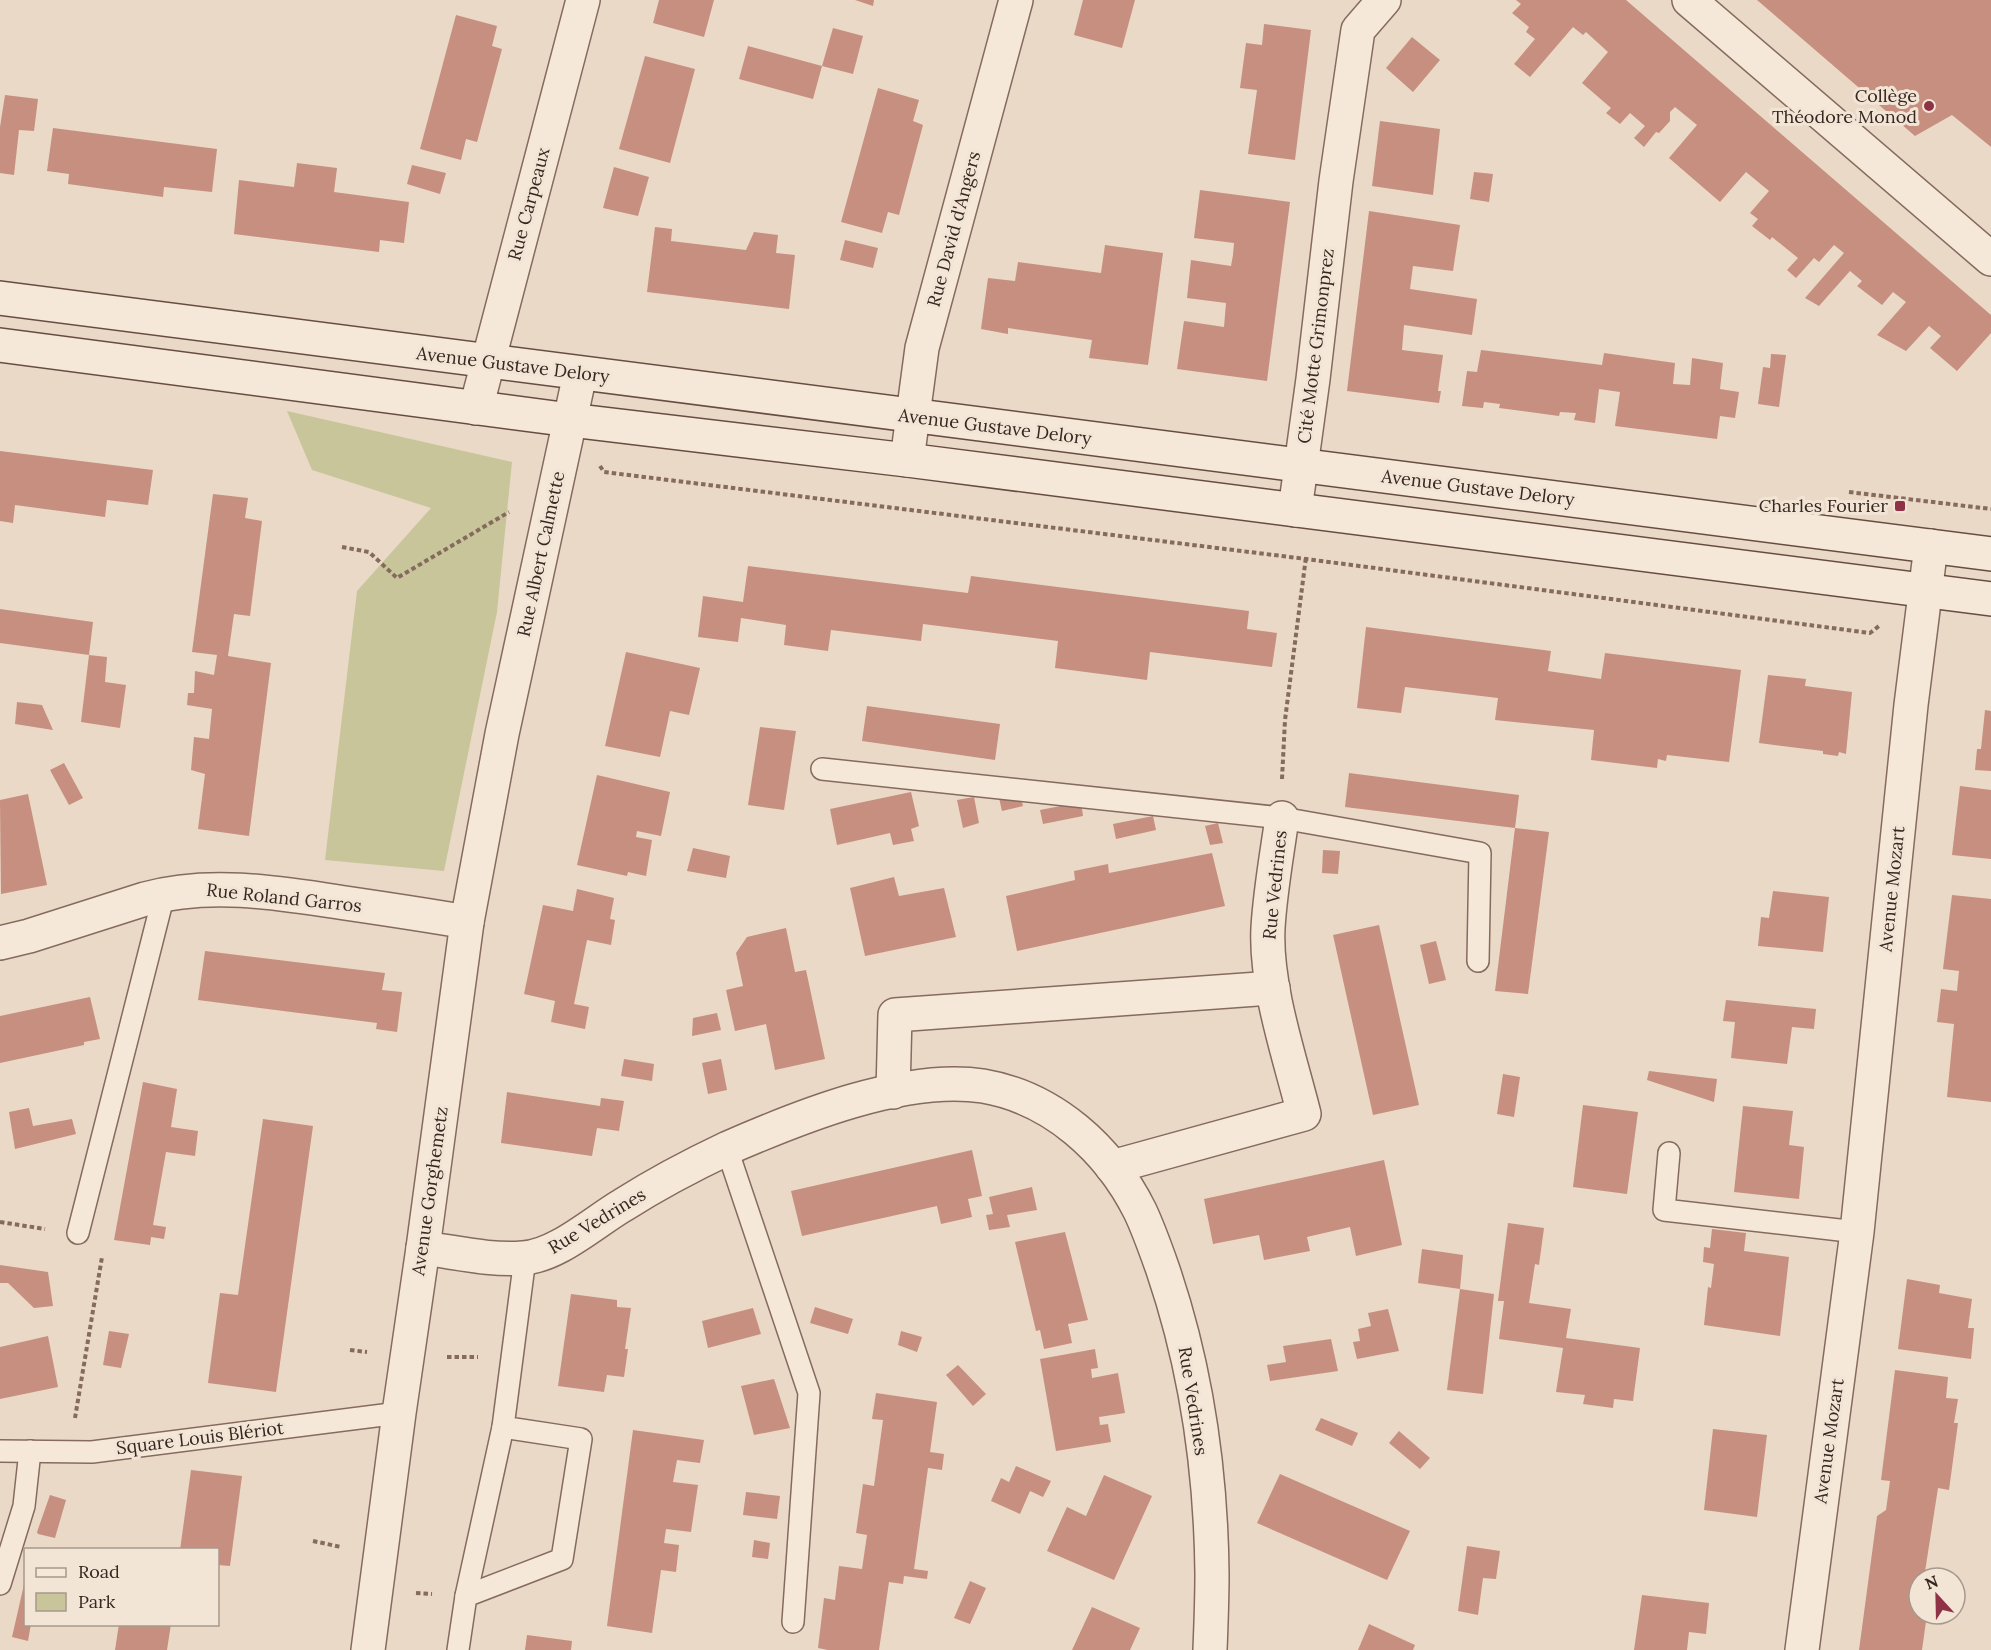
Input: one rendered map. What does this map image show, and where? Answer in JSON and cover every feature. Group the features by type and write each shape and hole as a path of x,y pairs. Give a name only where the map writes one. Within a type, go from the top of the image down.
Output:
{"street":[{"name":"Rue Carpeaux","path":"476,408 583,0"},
{"name":"Rue David d'Angers","path":"908,460 922,348 1016,0"},
{"name":"Cité Motte Grimonprez","path":"1303,511 1300,465 1313,379 1336,181 1358,30 1384,0"},
{"path":"1689,0 1991,259"},
{"name":"Avenue Gustave Delory","path":"0,298 1991,554"},
{"path":"0,345 570,420 908,460 1991,599"},
{"name":"Rue Albert Calmette","path":"502,734 580,374"},
{"name":"Avenue Mozart","path":"1802,1650 1857,1232 1911,705 1931,546"},
{"name":"Avenue Gorghemetz","path":"369,1650 399,1413 467,922 502,734"},
{"name":"Rue Vedrines","path":"1112,1167 1304,1114 1273,988 1268,930 1282,818"},
{"name":"Rue Roland Garros","path":"0,943 164,894 216,889 306,897 467,922"},
{"path":"893,1092 895,1015 1273,988"},
{"name":"Rue Vedrines","path":"423,1248 500,1258 525,1258 542,1254 624,1204 727,1149 827,1109 893,1092 922,1086 953,1084 982,1086 1024,1097 1046,1108 1069,1123 1112,1167 1140,1212 1169,1288 1189,1361 1198,1412 1212,1575 1210,1650"}],"lane":[{"path":"822,770 1282,818 1480,853 1478,961"},
{"path":"78,1233 164,894"},
{"path":"727,1149 809,1392 793,1622"},
{"path":"1669,1153 1664,1209 1857,1232"},
{"path":"458,1650 466,1596 503,1427 525,1258"},
{"name":"Square Louis Blériot","path":"0,1451 92,1452 399,1413"},
{"path":"466,1596 562,1559 581,1439 503,1427"},
{"path":"0,1584 24,1506 30,1451"}],"path":[{"path":"570,420 604,472 1306,559 1870,633 1925,591"},
{"path":"342,547 369,552 397,578 556,484"},
{"path":"1282,818 1285,720 1306,559 1303,511"},
{"path":"0,1222 78,1233 104,1245 69,1451"},
{"path":"376,1590 466,1596"}],"green space":[{"path":"287,411 512,462 497,612 444,871 325,860 357,591 431,508 312,470"}],"building":[{"path":"659,0 714,0 704,37 653,23"},
{"path":"855,0 874,0 873,6"},
{"path":"1083,0 1135,0 1122,48 1074,35"},
{"path":"1516,0 1626,0 1991,315 1991,333 1957,371 1930,348 1941,336 1929,326 1906,351 1877,335 1906,302 1893,292 1882,305 1857,286 1862,281 1850,271 1819,306 1805,298 1844,253 1834,245 1819,262 1814,258 1796,278 1787,270 1798,258 1772,237 1770,240 1752,226 1758,219 1750,213 1769,191 1746,172 1720,202 1669,158 1697,125 1675,107 1670,112 1670,121 1659,133 1656,132 1644,147 1634,138 1645,126 1630,113 1620,124 1606,113 1611,108 1582,83 1608,52 1586,32 1583,35 1573,27 1530,77 1514,64 1535,39 1526,32 1529,27 1512,13 1521,4"},
{"name":"Collège Théodore Monod","path":"1757,0 1991,0 1991,147 1952,115 1915,136"},
{"path":"456,15 497,26 492,46 502,49 477,142 466,139 461,160 420,149"},
{"path":"1264,24 1311,30 1295,160 1248,154 1257,90 1240,88 1246,43 1262,45"},
{"path":"833,28 863,36 853,74 822,66"},
{"path":"1412,37 1440,60 1413,92 1386,68"},
{"path":"748,46 822,66 813,99 739,79"},
{"path":"645,56 695,69 670,163 619,149"},
{"path":"878,88 919,100 913,121 923,125 899,215 888,212 882,233 841,222"},
{"path":"5,95 38,99 34,131 19,130 14,175 0,173 0,127"},
{"path":"1380,121 1440,129 1433,195 1372,186"},
{"path":"53,128 217,149 212,192 164,187 163,197 68,184 69,174 47,171"},
{"path":"297,163 337,168 334,192 409,202 404,243 380,240 379,252 234,234 239,180 294,187"},
{"path":"412,165 446,173 440,194 407,184"},
{"path":"614,167 649,177 638,216 603,208"},
{"path":"1474,172 1493,174 1489,202 1470,199"},
{"path":"1200,190 1290,202 1267,381 1177,369 1184,321 1224,327 1226,303 1187,298 1191,260 1231,266 1233,255 1234,243 1194,238"},
{"path":"1369,211 1460,225 1453,271 1413,266 1410,289 1477,299 1472,335 1404,325 1402,350 1443,355 1438,391 1441,391 1439,403 1347,391"},
{"path":"655,227 672,229 671,241 746,250 754,232 778,235 776,253 795,255 789,309 647,292"},
{"path":"845,240 878,248 873,268 840,260"},
{"path":"1105,245 1163,253 1148,365 1089,358 1092,340 1008,328 1008,334 981,329 988,278 1015,281 1018,262 1101,273"},
{"path":"1481,350 1602,365 1604,353 1675,363 1673,384 1690,385 1692,358 1723,363 1720,389 1739,392 1735,418 1720,416 1717,439 1615,426 1620,392 1599,389 1595,423 1574,420 1576,413 1560,412 1559,416 1499,408 1500,404 1484,402 1483,408 1462,406 1467,371 1477,372"},
{"path":"1771,354 1786,355 1779,407 1758,404 1763,367 1770,368"},
{"path":"0,451 153,470 148,505 107,500 105,517 15,505 13,523 0,521"},
{"path":"213,494 248,498 245,518 262,521 250,616 234,614 228,656 271,663 249,836 198,829 205,774 191,770 194,737 209,739 212,709 187,705 188,693 194,693 195,671 214,675 217,655 192,652"},
{"path":"748,566 968,593 971,576 1249,611 1247,629 1277,633 1272,667 1150,652 1147,680 1055,668 1058,641 923,624 921,641 831,630 828,651 784,645 786,625 741,618 738,642 698,637 703,596 743,602"},
{"path":"0,609 93,622 89,655 0,643"},
{"path":"1366,627 1551,651 1548,671 1601,679 1605,653 1741,670 1729,762 1667,755 1666,761 1658,759 1657,768 1591,760 1594,730 1495,720 1498,698 1405,687 1401,713 1357,708"},
{"path":"626,652 700,668 689,715 670,711 660,757 605,746"},
{"path":"89,655 107,657 105,682 126,685 120,728 81,722"},
{"path":"1768,675 1806,679 1805,686 1852,692 1846,754 1839,752 1838,756 1823,754 1823,751 1759,743"},
{"path":"17,702 42,705 53,730 15,724"},
{"path":"867,706 1000,724 995,760 862,741"},
{"path":"1985,710 1991,711 1991,771 1975,770 1977,749 1981,749"},
{"path":"760,727 796,731 784,810 748,805"},
{"path":"64,763 83,798 69,805 50,770"},
{"path":"1349,773 1519,795 1515,828 1345,807"},
{"path":"597,775 670,792 661,836 637,831 636,837 652,840 646,876 628,872 627,876 577,865"},
{"path":"1960,786 1991,790 1991,859 1952,855"},
{"path":"911,792 919,826 911,829 914,841 893,845 890,833 837,845 830,809"},
{"path":"28,794 47,885 1,894 0,800"},
{"path":"1020,794 1023,806 1002,811 999,798"},
{"path":"974,797 979,823 963,828 957,800"},
{"path":"1081,802 1083,816 1043,824 1040,810"},
{"path":"1153,816 1156,830 1116,839 1113,824"},
{"path":"1218,823 1223,843 1210,845 1205,826"},
{"path":"1515,828 1549,832 1528,994 1495,991"},
{"path":"693,848 730,856 726,878 687,871"},
{"path":"1323,850 1340,851 1338,874 1322,873"},
{"path":"1212,853 1225,906 1017,951 1006,896 1075,880 1074,871 1108,864 1109,873"},
{"path":"894,877 899,896 944,888 956,937 865,956 850,888"},
{"path":"577,889 614,898 610,919 615,920 611,945 587,940 574,1004 589,1007 585,1029 551,1022 555,1001 524,994 543,905 573,911"},
{"path":"1773,891 1829,897 1823,952 1758,946 1761,917 1769,918"},
{"path":"1952,895 1991,899 1991,1102 1947,1097 1954,1024 1937,1022 1941,989 1957,991 1959,971 1943,969"},
{"path":"1379,925 1419,1105 1373,1115 1333,935"},
{"path":"786,928 795,972 806,970 825,1059 775,1070 766,1024 735,1031 726,990 743,986 736,953 747,937"},
{"path":"1436,941 1446,980 1429,984 1420,945"},
{"path":"205,951 385,973 382,990 402,992 397,1032 376,1029 377,1023 198,1000"},
{"path":"90,997 100,1039 84,1042 84,1045 0,1063 0,1016"},
{"path":"1726,1000 1816,1009 1814,1029 1792,1027 1787,1064 1731,1058 1735,1022 1723,1021"},
{"path":"717,1013 721,1030 692,1036 693,1018"},
{"path":"624,1059 654,1064 652,1081 621,1076"},
{"path":"721,1059 727,1090 708,1094 702,1063"},
{"path":"1649,1071 1717,1079 1714,1102 1647,1080"},
{"path":"1503,1074 1520,1077 1514,1117 1497,1114"},
{"path":"143,1082 177,1089 171,1127 198,1131 195,1156 166,1152 153,1225 166,1227 164,1239 151,1237 150,1245 114,1240"},
{"path":"507,1092 600,1106 601,1098 624,1101 619,1131 597,1128 592,1156 501,1143"},
{"path":"1583,1105 1638,1112 1627,1194 1573,1187"},
{"path":"1743,1106 1793,1111 1789,1145 1804,1147 1799,1199 1734,1192"},
{"path":"29,1108 33,1126 72,1119 76,1134 15,1149 9,1112"},
{"path":"263,1119 313,1126 276,1392 208,1383 220,1293 238,1295"},
{"path":"972,1150 982,1196 968,1199 972,1217 941,1224 937,1206 802,1236 791,1191"},
{"path":"1384,1160 1402,1245 1356,1256 1350,1227 1307,1237 1310,1251 1264,1260 1259,1235 1213,1244 1204,1199"},
{"path":"1032,1187 1037,1210 1007,1215 1010,1227 989,1230 986,1215 993,1214 989,1197"},
{"path":"1508,1223 1544,1228 1539,1265 1535,1264 1529,1303 1571,1309 1566,1338 1640,1348 1633,1401 1614,1399 1613,1408 1583,1404 1585,1395 1556,1392 1563,1348 1499,1339 1504,1301 1498,1301"},
{"path":"1712,1229 1746,1233 1744,1251 1789,1257 1780,1336 1704,1325 1708,1287 1711,1288 1714,1264 1703,1262 1704,1247 1710,1248"},
{"path":"1065,1232 1088,1320 1068,1324 1072,1343 1044,1349 1040,1330 1036,1331 1015,1242"},
{"path":"1422,1249 1463,1255 1460,1289 1418,1283"},
{"path":"0,1265 48,1272 53,1306 34,1308 8,1283 0,1283"},
{"path":"1907,1279 1940,1285 1939,1293 1972,1299 1968,1328 1974,1328 1971,1359 1898,1349"},
{"path":"1460,1289 1494,1294 1483,1394 1447,1390"},
{"path":"571,1294 617,1300 617,1307 631,1308 625,1349 628,1349 624,1377 607,1375 604,1392 558,1386"},
{"path":"815,1307 853,1319 848,1334 810,1323"},
{"path":"753,1308 761,1334 708,1348 702,1321"},
{"path":"1388,1309 1399,1351 1357,1359 1353,1342 1360,1341 1358,1329 1371,1326 1368,1313"},
{"path":"109,1331 129,1334 121,1368 103,1365"},
{"path":"901,1331 922,1337 917,1352 898,1345"},
{"path":"48,1336 58,1387 0,1399 0,1347"},
{"path":"1331,1339 1338,1371 1270,1381 1267,1365 1286,1362 1283,1346"},
{"path":"1095,1349 1098,1368 1091,1369 1092,1378 1118,1373 1125,1413 1099,1417 1100,1425 1108,1424 1111,1442 1056,1451 1040,1359"},
{"path":"958,1365 986,1394 973,1406 946,1375"},
{"path":"1895,1370 1948,1377 1946,1398 1958,1399 1954,1423 1958,1423 1949,1490 1938,1488 1926,1566 1907,1566 1907,1626 1925,1626 1922,1650 1859,1650 1877,1516 1886,1510 1890,1481 1881,1480"},
{"path":"774,1379 790,1428 754,1435 741,1386"},
{"path":"876,1393 937,1402 930,1452 944,1454 942,1470 928,1468 914,1569 928,1571 927,1579 904,1576 903,1584 889,1582 879,1650 818,1648 824,1598 835,1600 839,1566 862,1569 867,1535 856,1533 863,1484 874,1486 883,1420 872,1419"},
{"path":"1321,1418 1358,1433 1352,1446 1315,1430"},
{"path":"1713,1429 1767,1435 1757,1517 1704,1510"},
{"path":"633,1430 704,1440 700,1463 677,1460 673,1482 698,1485 691,1532 666,1529 664,1543 679,1545 676,1572 661,1570 652,1633 607,1626"},
{"path":"1399,1431 1430,1458 1420,1469 1389,1443"},
{"path":"1016,1466 1051,1481 1043,1497 1030,1491 1020,1514 991,1501 1001,1478 1009,1482"},
{"path":"191,1470 242,1476 230,1566 219,1565 219,1548 180,1548"},
{"path":"1280,1474 1410,1531 1387,1580 1257,1523"},
{"path":"1104,1475 1152,1496 1114,1580 1047,1551 1067,1507 1086,1516"},
{"path":"746,1492 780,1496 777,1519 743,1515"},
{"path":"50,1495 66,1500 55,1538 37,1532"},
{"path":"754,1540 770,1543 768,1559 752,1557"},
{"path":"1467,1546 1500,1551 1496,1579 1483,1578 1478,1615 1458,1611"},
{"path":"970,1581 986,1588 970,1624 954,1618"},
{"path":"24,1584 24,1626 31,1626 28,1641 12,1637"},
{"path":"1642,1595 1709,1603 1706,1634 1689,1632 1687,1650 1634,1650"},
{"path":"1092,1607 1140,1628 1130,1650 1072,1650"},
{"path":"1369,1624 1415,1645 1413,1650 1358,1650"},
{"path":"119,1626 171,1626 167,1650 115,1650"},
{"path":"527,1635 572,1641 571,1650 525,1650"}],"place":[{"name":"Collège Théodore Monod","path":"1929,106"},
{"name":"Charles Fourier","path":"1900,506"}]}
